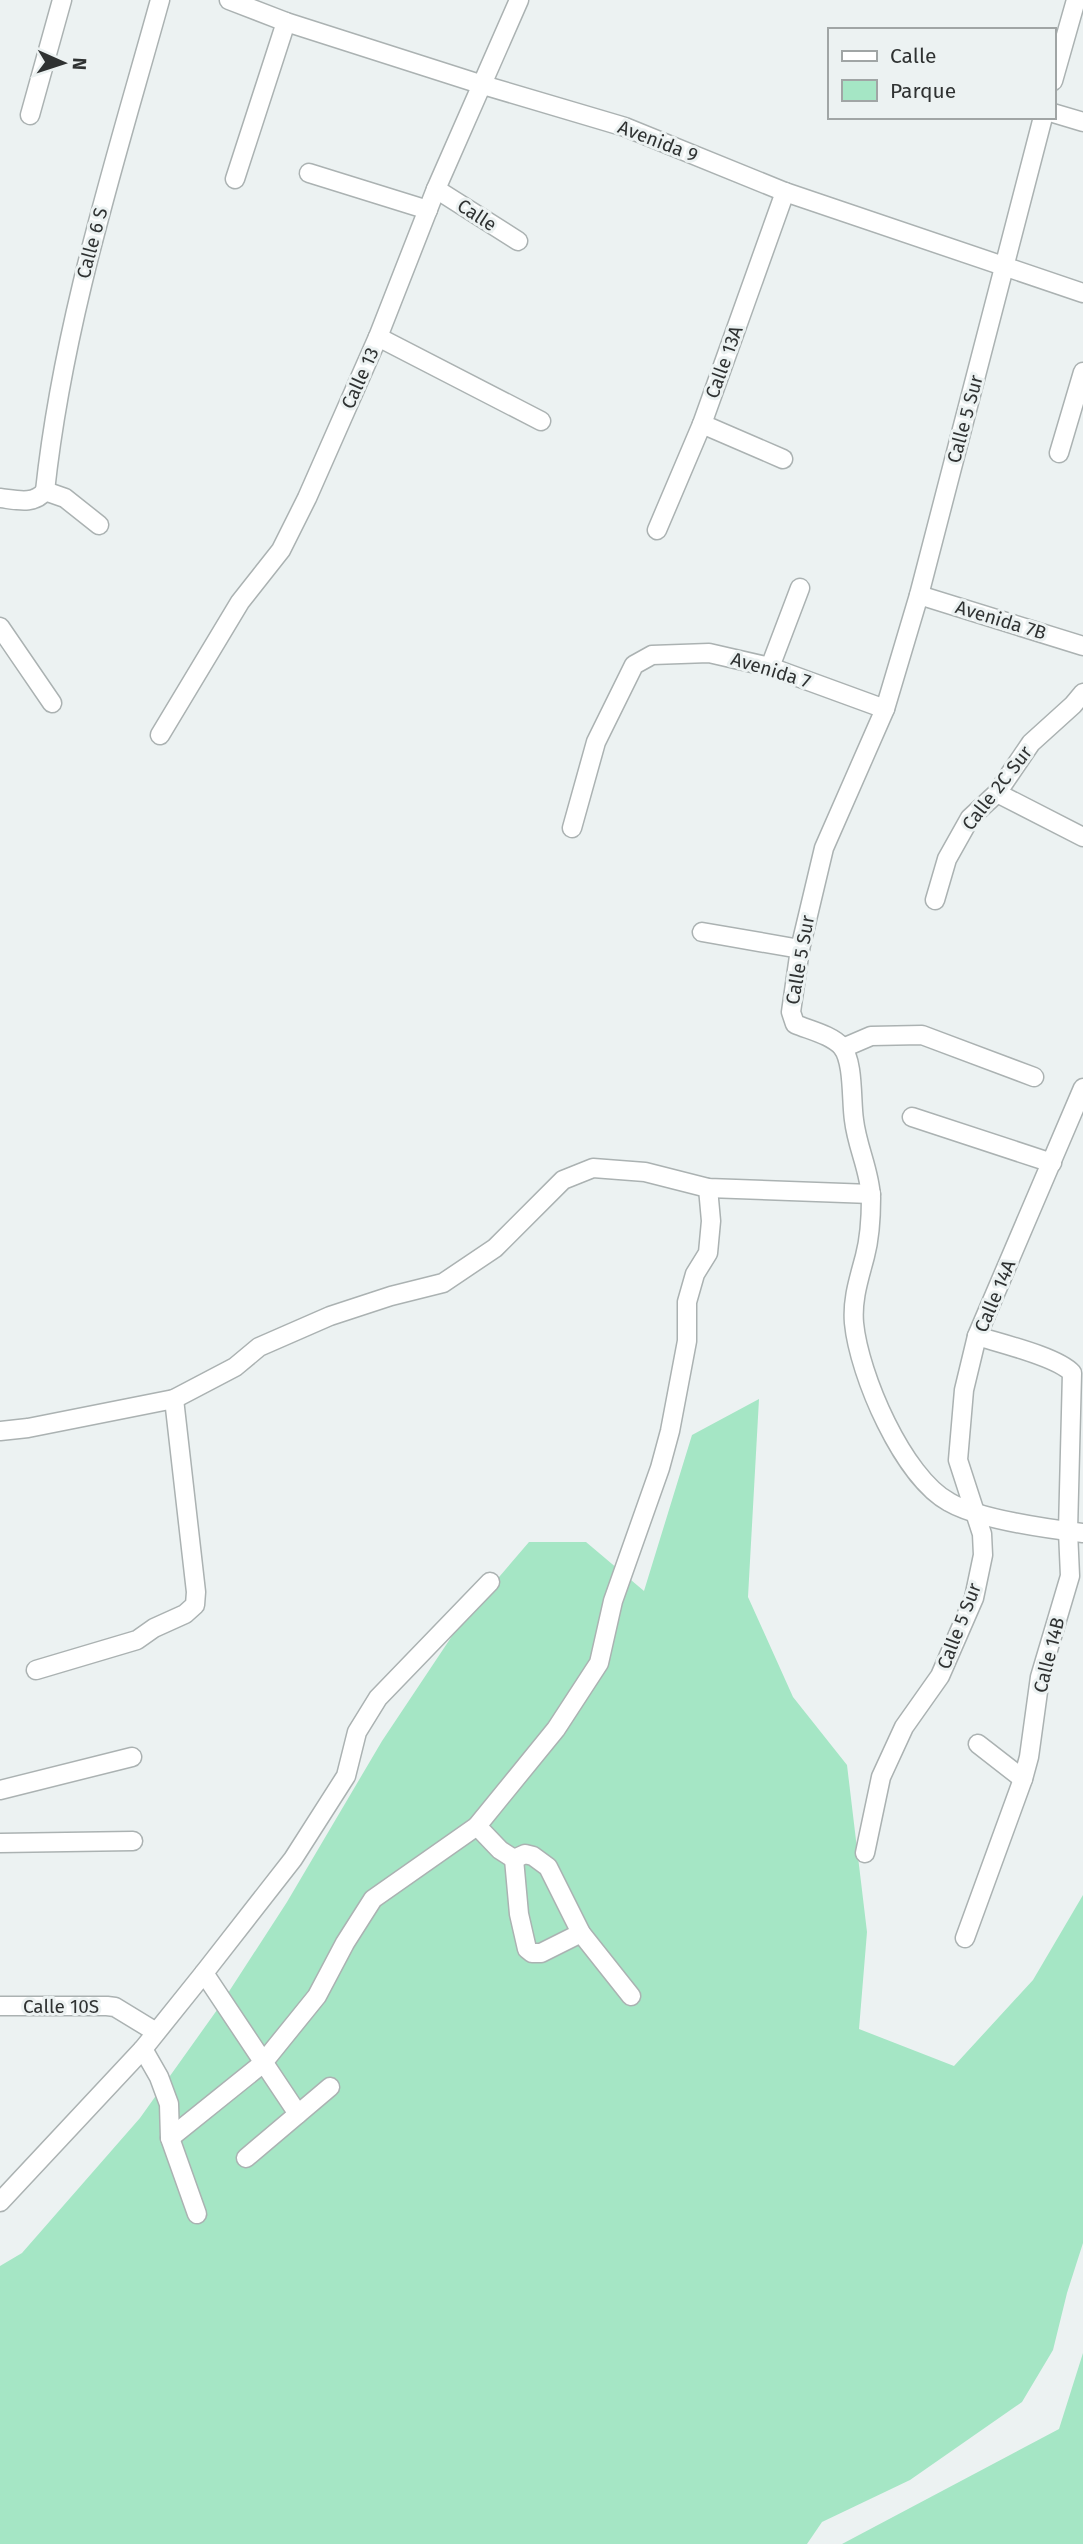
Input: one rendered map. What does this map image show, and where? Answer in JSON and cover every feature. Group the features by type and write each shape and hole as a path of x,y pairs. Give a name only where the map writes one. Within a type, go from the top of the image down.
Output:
{"street":[{"path":"30,115 62,0"},
{"name":"Calle 6 S","path":"45,491 51,431 79,293 160,0"},
{"name":"Avenida 9","path":"229,0 286,22 625,127 785,192 1083,293"},
{"name":"Calle 13","path":"160,735 240,602 281,550 307,498 378,337 436,189 519,0"},
{"path":"1055,74 1076,0"},
{"path":"235,179 286,22"},
{"path":"1055,114 1083,122"},
{"name":"Calle 5 Sur","path":"843,1048 831,1039 795,1024 792,1019 800,949 824,848 885,709 919,594 1042,119"},
{"path":"309,173 428,210"},
{"name":"Calle","path":"436,189 518,241"},
{"name":"Calle 13A","path":"657,530 702,424 785,192"},
{"path":"378,337 541,421"},
{"path":"1059,453 1083,372"},
{"path":"702,424 783,459"},
{"path":"0,498 29,501 39,498 45,491 65,498 99,525"},
{"path":"770,667 800,588"},
{"name":"Avenida 7B","path":"919,594 1083,646"},
{"path":"0,627 52,703"},
{"name":"Avenida 7","path":"572,828 596,742 634,666 652,655 709,653 770,667 885,709"},
{"name":"Calle 2C Sur","path":"935,900 947,859 970,818 997,793 1031,744 1083,693"},
{"path":"997,793 1083,837"},
{"path":"702,932 800,949"},
{"path":"1034,1077 922,1035 871,1036 843,1048 849,1063 854,1122 871,1194 871,1222 866,1254 855,1288 854,1323 865,1376 893,1435 925,1484 948,1502 976,1514 1075,1532"},
{"name":"Calle 14A","path":"976,1514 957,1452 964,1390 977,1336 1083,1088"},
{"path":"912,1117 1052,1163"},
{"path":"0,1431 28,1428 174,1399 235,1367 259,1347 318,1321 391,1296 443,1283 495,1248 564,1180 593,1168 645,1172 709,1188 871,1194"},
{"path":"170,2138 262,2064 317,1996 345,1943 373,1899 477,1826 556,1729 599,1663 613,1601 660,1468 670,1431 687,1341 687,1302 695,1274 708,1253 711,1221 709,1188"},
{"name":"Calle 14B","path":"965,1938 1029,1757 1040,1677 1070,1576 1075,1532 1072,1373 1067,1368 977,1336"},
{"path":"36,1670 137,1640 154,1628 185,1614 195,1605 197,1592 174,1399"},
{"name":"Calle 5 Sur","path":"865,1853 881,1777 904,1727 940,1676 974,1598 983,1555 982,1534 976,1514"},
{"path":"0,2202 143,2049 204,1973 293,1859 346,1776 357,1732 378,1698 490,1582"},
{"path":"978,1744 1023,1779"},
{"path":"0,1790 132,1758"},
{"path":"477,1826 500,1850 514,1859"},
{"path":"0,1843 134,1841"},
{"path":"514,1859 525,1854 533,1856 548,1867 581,1933 631,1996"},
{"path":"514,1859 519,1914 527,1948 532,1953 541,1953 581,1933"},
{"path":"204,1973 262,2064 298,2114"},
{"name":"Calle 10S","path":"0,2006 115,2007 156,2032"},
{"path":"143,2049 159,2077 169,2104 170,2138 197,2214"},
{"path":"246,2158 330,2087"}],"green space":[{"path":"759,1399 748,1597 793,1697 847,1765 867,1932 859,2029 954,2066 1033,1980 1083,1895 1083,2243 1053,2350 1022,2402 910,2480 822,2522 807,2544 0,2544 0,2266 22,2253 140,2118 217,2010 287,1902 382,1741 464,1618 529,1542 586,1542 644,1591 692,1435"},
{"path":"1083,2353 1083,2544 842,2544 1059,2429"}]}
